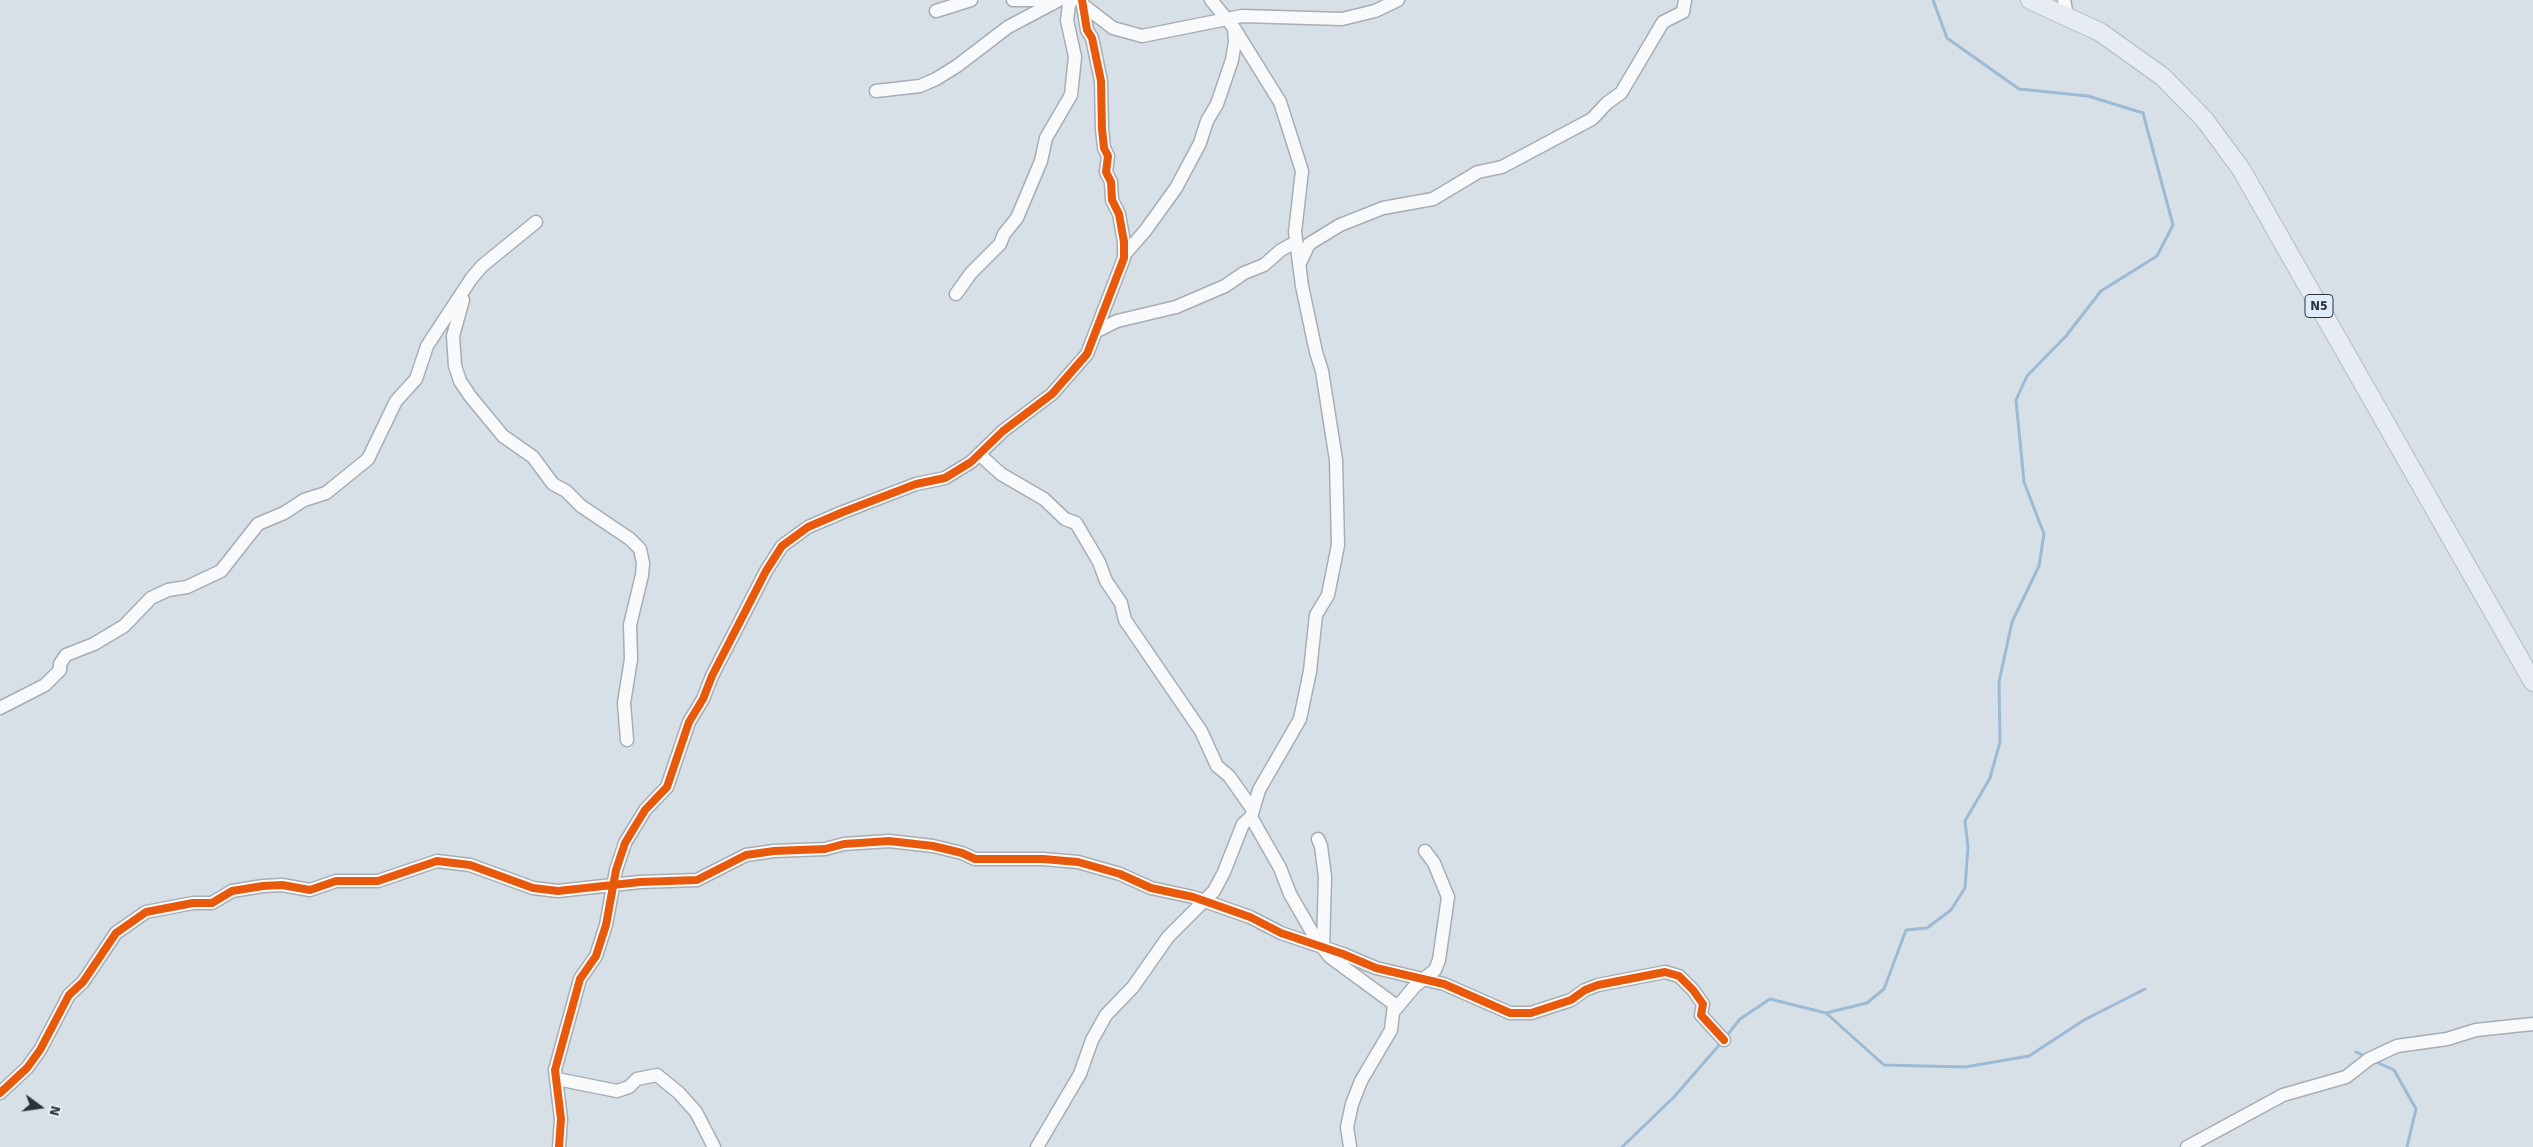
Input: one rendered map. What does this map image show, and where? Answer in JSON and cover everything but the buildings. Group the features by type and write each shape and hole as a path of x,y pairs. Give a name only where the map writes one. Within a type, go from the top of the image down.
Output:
{"highway":[{"name":"N5","path":"2030,0 2062,7 2162,77 2204,119 2241,169 2533,682"}],"street":[{"path":"936,11 971,0"},
{"path":"1014,0 1056,2"},
{"path":"1037,1147 1080,1074 1092,1040 1110,1010 1133,987 1168,938 1204,901 1220,881 1243,824 1252,814 1259,790 1300,719 1310,671 1316,616 1328,595 1338,545 1336,460 1322,371 1309,325 1295,232 1302,171 1280,102 1230,23 1212,0"},
{"path":"1079,2 1113,28 1142,36 1230,23 1242,16 1342,19 1375,10 1398,0"},
{"path":"1299,264 1309,244 1340,226 1383,208 1433,199 1478,172 1502,167 1592,119 1607,103 1621,93 1663,22 1683,12 1685,0"},
{"path":"876,91 920,86 936,79 957,66 1008,26 1056,2"},
{"path":"1079,2 1101,80 1102,129 1104,148 1108,156 1106,172 1111,182 1112,200 1122,223 1124,255"},
{"path":"956,294 976,267 1000,244 1004,234 1017,218 1041,161 1046,138 1070,95 1075,77 1076,57 1067,20 1069,5 1079,2"},
{"path":"559,1147 561,1119 555,1070 580,980 596,956 606,924 613,886 624,844 645,810 667,787 689,722 703,699 712,676 766,571 782,546 808,527 843,512 902,492 916,484 945,478 971,462 1003,430 1052,394 1087,354 1124,255 1156,217 1176,188 1200,143 1206,121 1217,104 1232,60 1230,23"},
{"path":"0,708 45,685 60,670 60,664 66,655 94,644 124,626 152,598 168,590 187,587 221,572 258,524 284,513 304,500 326,493 368,460 396,401 416,379 427,346 467,286 482,266 536,222"},
{"path":"1097,331 1117,321 1176,307 1225,286 1244,274 1264,265 1281,250 1296,242"},
{"path":"467,286 453,336 455,366 460,381 503,436 534,457 553,484 566,491 581,506 630,539 640,550 643,564 642,575 630,626 631,659 624,703 627,740"},
{"path":"979,454 1001,474 1044,498 1065,519 1076,523 1098,562 1106,581 1121,603 1125,620 1201,731 1218,766 1228,776 1252,814 1280,868 1290,894 1323,948 1330,957 1394,1004 1391,1030 1361,1081 1352,1104 1347,1127 1350,1147"},
{"path":"1318,839 1321,846 1325,878 1323,948"},
{"path":"0,1093 27,1068 40,1050 70,995 83,982 116,933 146,912 193,903 212,903 232,891 263,886 282,885 310,890 336,881 378,881 437,861 470,865 513,882 548,891 640,882 698,880 717,872 735,859 758,853 825,849 844,844 889,841 933,846 962,853 975,859 1043,859 1078,862 1120,874 1151,888 1204,901 1250,917 1281,933 1376,968 1444,984 1510,1013 1531,1013 1571,1000 1585,990 1598,985 1665,972 1679,976 1693,990 1703,1004 1701,1015 1724,1040"},
{"path":"1393,1012 1435,970 1439,960 1448,897 1434,863 1425,851"},
{"path":"2188,1147 2283,1095 2346,1077 2369,1059 2397,1046 2446,1039 2476,1030 2533,1024"},
{"path":"557,1079 617,1091 629,1087 637,1079 657,1075 679,1093 696,1112 714,1147"}],"waterway":[{"path":"1826,1013 1867,1003 1884,989 1906,930 1927,928 1951,910 1965,888 1968,847 1965,821 1990,778 2000,742 1999,682 2012,622 2039,566 2044,534 2024,482 2016,400 2027,376 2066,336 2101,291 2157,256 2173,225 2143,113 2088,96 2019,89 1947,38 1933,0"},
{"path":"1725,1038 1740,1019 1770,999 1826,1013 1884,1065 1965,1067 2029,1056 2084,1020 2145,989"},
{"path":"1622,1147 1674,1097 1721,1043"},
{"path":"2356,1052 2367,1057"},
{"path":"2374,1061 2394,1070 2416,1109 2407,1147"}],"cycle path":[{"path":"559,1147 561,1119 555,1070 580,979 596,956 606,925 616,870 625,843 645,810 667,787 689,722 703,699 712,676 766,571 782,546 808,527 916,484 945,478 971,462 1003,431 1052,394 1087,354 1124,258 1124,242 1119,214 1112,200 1111,182 1106,172 1108,156 1104,148 1102,129 1101,81 1092,38 1087,30 1082,0"},
{"path":"0,1093 27,1068 40,1050 69,995 83,982 116,933 146,912 193,903 212,903 232,891 263,886 282,885 310,890 336,881 378,881 437,861 470,865 533,888 558,891 640,882 697,880 746,855 774,851 825,849 844,844 889,841 933,846 962,853 975,859 1043,859 1078,862 1120,874 1151,888 1193,897 1250,917 1281,933 1343,954 1376,968 1444,984 1510,1013 1531,1013 1571,1000 1585,990 1598,985 1665,972 1679,976 1693,990 1703,1004 1701,1015 1724,1040"}]}
